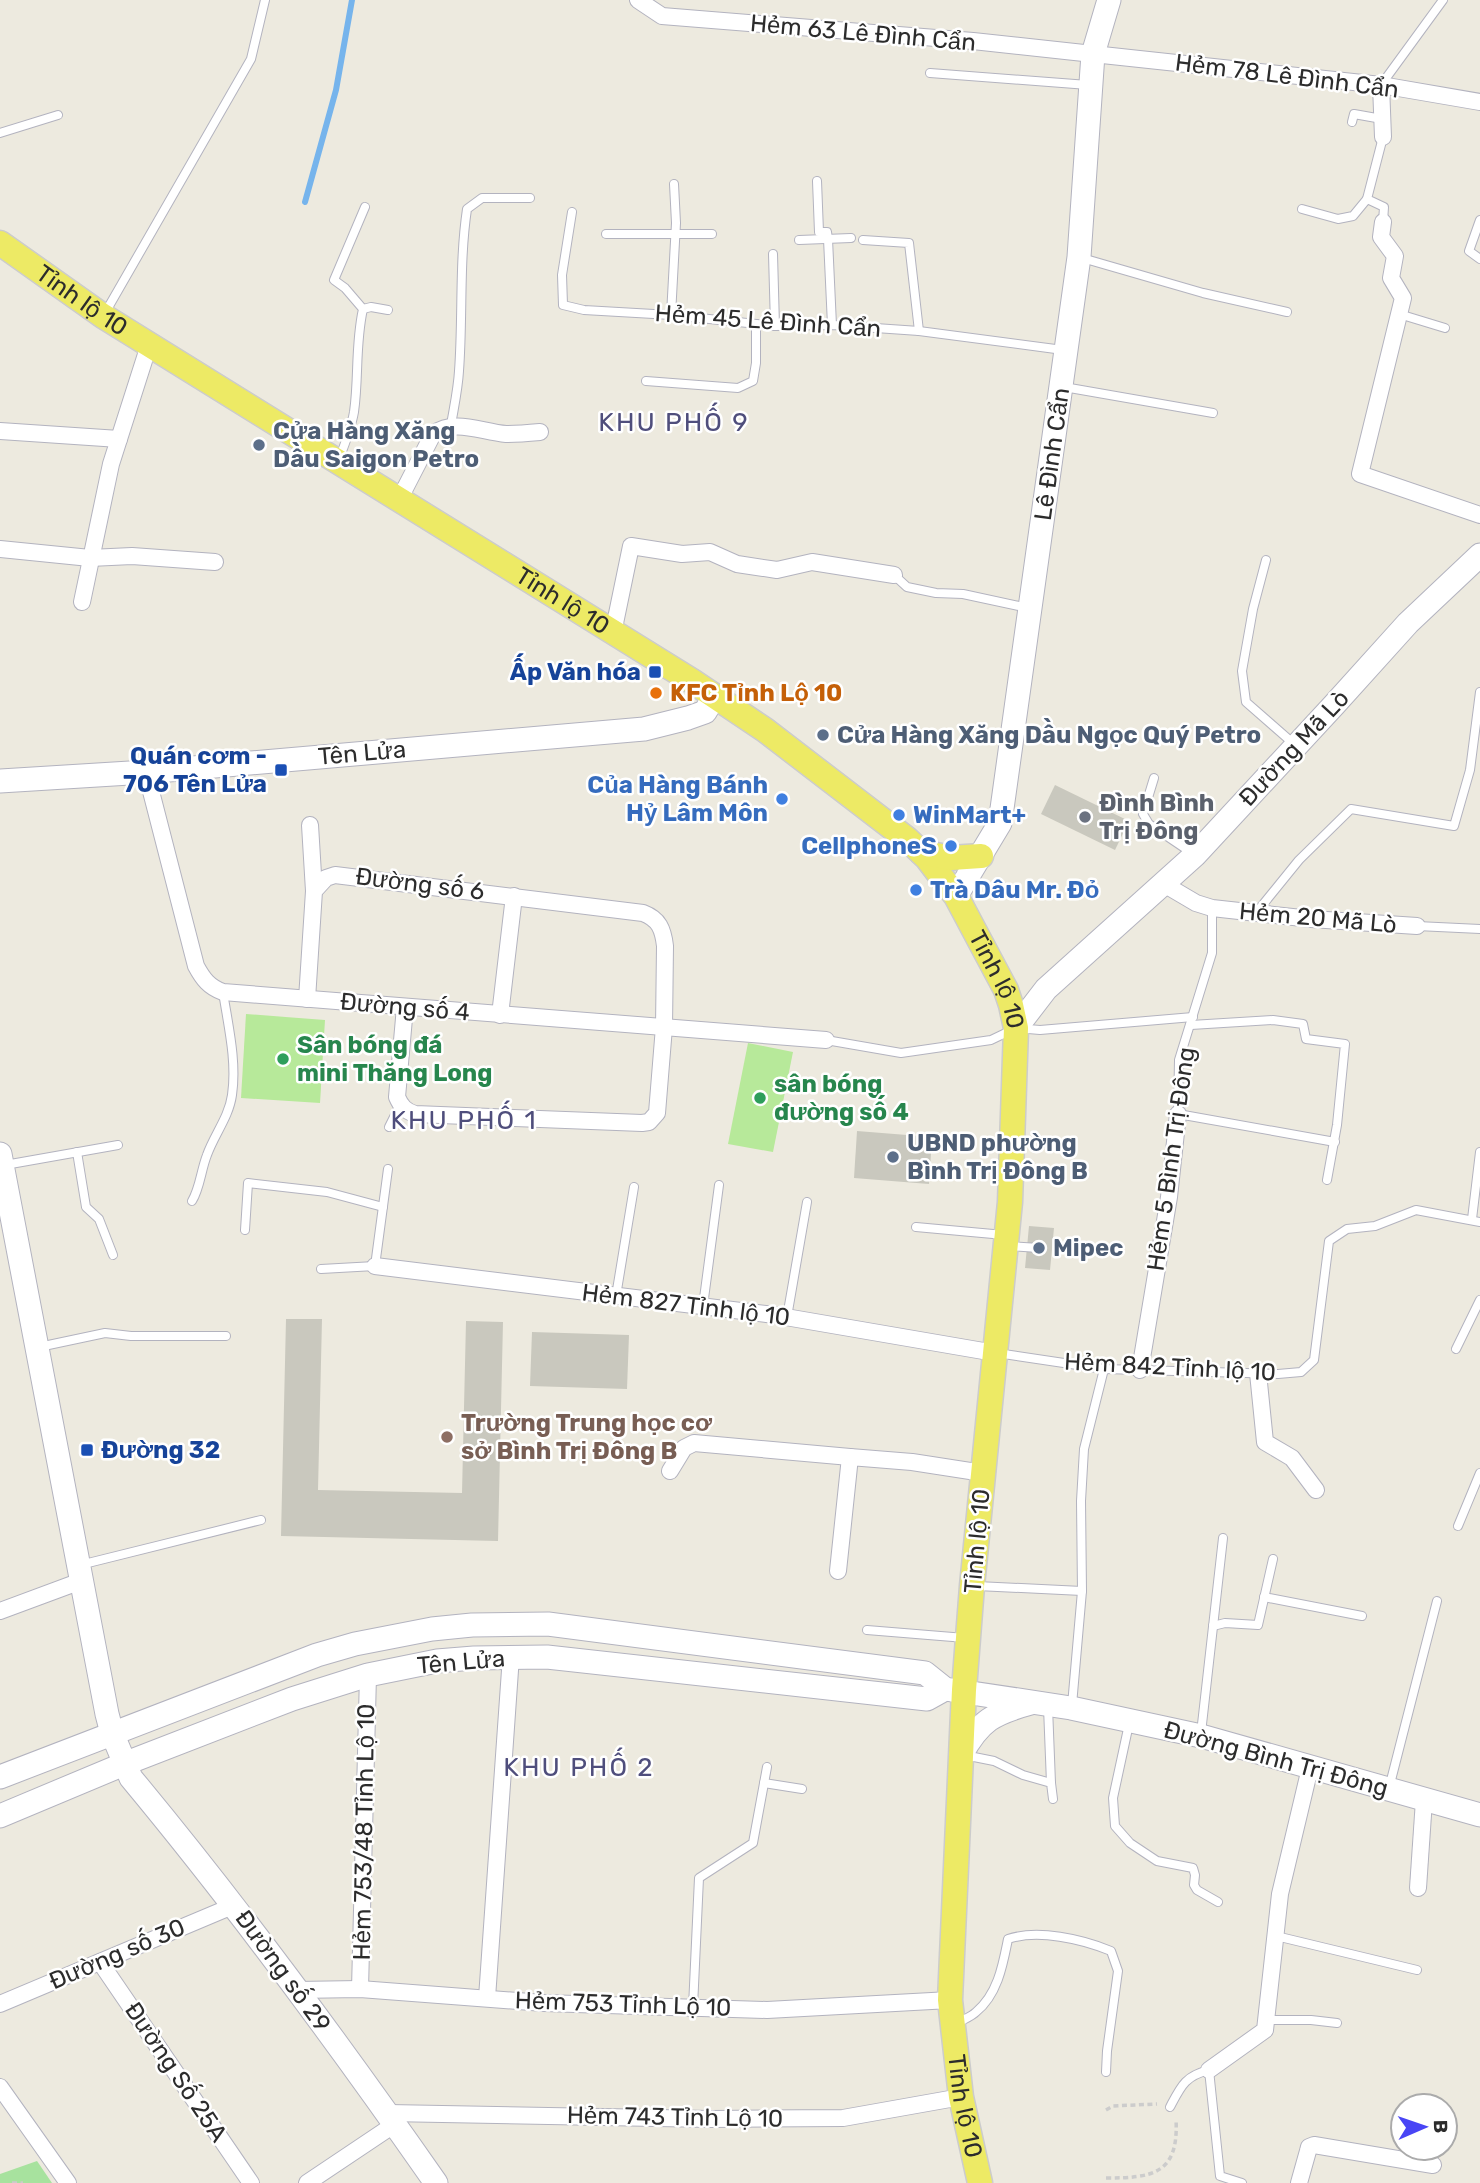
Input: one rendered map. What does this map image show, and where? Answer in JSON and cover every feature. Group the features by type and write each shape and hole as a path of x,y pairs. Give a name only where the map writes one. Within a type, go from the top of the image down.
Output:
{"main road":[{"name":"Tỉnh lộ 10","path":"0,243 103,316 613,633 776,738 908,839 920,852 956,896 1006,990 1016,1028 1013,1172 968,1638 955,1689 961,1755 950,2000 961,2096 980,2183"},
{"path":"920,852 951,858 981,856"}],"street":[{"name":"Hẻm 63 Lê Đình Cẩn","path":"638,0 662,16 959,40 1093,54"},
{"name":"Lê Đình Cẩn","path":"956,896 1000,822 1079,257 1093,54 1109,0"},
{"name":"Hẻm 78 Lê Đình Cẩn","path":"1093,54 1381,85 1480,102"},
{"path":"1381,85 1383,137"},
{"path":"1382,222 1381,237 1395,256 1391,278 1403,298 1360,474 1480,515"},
{"path":"82,602 119,439 149,345"},
{"path":"399,500 433,434 442,428 451,425 507,434 540,432"},
{"path":"0,431 119,439"},
{"path":"613,633 631,546 682,554 710,552 737,564 777,570 812,562 894,575"},
{"path":"0,549 90,558 132,556 215,562"},
{"name":"Đường Mã Lò","path":"1016,1028 1046,989 1195,855 1408,623 1480,555"},
{"name":"Tên Lửa","path":"0,781 146,772 644,729 705,712 714,697"},
{"path":"146,772 196,966 202,978 212,988 223,992"},
{"path":"307,999 314,891 310,825"},
{"name":"Đường số 6","path":"314,891 326,878 343,874 643,913 653,917 664,934 664,1027 659,1107 649,1122 415,1114 407,1112 400,1105"},
{"name":"Hẻm 20 Mã Lò","path":"1162,883 1196,903 1212,908 1255,914 1417,926"},
{"name":"Đường số 6","path":"500,1015 514,896"},
{"name":"Đường số 4","path":"223,992 825,1040"},
{"path":"400,1105 397,1088 405,1007"},
{"name":"Hẻm 5 Bình Trị Đông","path":"1140,1370 1169,1197 1178,1114"},
{"path":"1,1166 112,1733"},
{"name":"Hẻm 827 Tỉnh lộ 10","path":"375,1266 787,1317 995,1353"},
{"path":"1258,1373 1265,1442 1292,1458 1316,1490"},
{"path":"670,1471 684,1448 694,1443 912,1462 983,1473"},
{"path":"838,1571 850,1457"},
{"path":"0,1611 79,1574"},
{"name":"Tên Lửa","path":"0,1777 342,1647 394,1635 472,1625 548,1624 925,1673 955,1689"},
{"path":"487,1998 511,1656"},
{"name":"Tên Lửa","path":"0,1816 124,1764 292,1699 368,1675 437,1661 511,1656 547,1657 927,1699 955,1689"},
{"name":"Hẻm 753/48 Tỉnh Lộ 10","path":"360,1989 368,1675"},
{"name":"Đường Bình Trị Đông","path":"955,1689 1071,1708 1201,1736 1480,1815"},
{"path":"961,1755 972,1734 989,1720 1013,1708 1041,1703"},
{"name":"Đường số 29","path":"112,1733 131,1778 235,1905 436,2183"},
{"path":"1209,2070 1265,2030 1280,1894 1310,1768"},
{"path":"1418,1888 1424,1800"},
{"name":"Đường số 30","path":"0,2004 235,1905"},
{"name":"Đường Số 25A","path":"100,1962 251,2183"},
{"name":"Hẻm 753 Tỉnh Lộ 10","path":"296,1990 360,1989 544,2003 767,2010 950,2000"},
{"path":"0,2087 68,2183"},
{"name":"Hẻm 743 Tỉnh Lộ 10","path":"391,2119 843,2118 961,2096"},
{"path":"307,2183 391,2119"},
{"path":"1299,2183 1309,2147 1314,2145 1433,2165"}],"lane":[{"path":"103,316 251,59 265,0"},
{"path":"1381,85 1443,0"},
{"path":"930,73 1091,86"},
{"path":"0,133 58,114"},
{"path":"1352,122 1354,114 1382,119"},
{"path":"1302,209 1338,219 1353,216 1367,199 1383,137"},
{"path":"817,181 819,232 827,232 828,239 832,325"},
{"path":"671,315 675,234 674,184"},
{"path":"451,425 459,372 460,298 467,209 482,198 530,198"},
{"path":"1367,199 1384,207 1382,222"},
{"path":"363,309 345,288 334,280 365,207"},
{"name":"Hẻm 45 Lê Đình Cẩn","path":"572,212 562,275 563,305 584,310 671,315 775,326 832,325 919,331 1066,350"},
{"path":"1480,220 1469,251 1480,259"},
{"path":"606,234 712,234"},
{"path":"799,240 851,237"},
{"path":"863,240 909,243 919,331"},
{"path":"773,254 775,326"},
{"path":"1079,257 1203,293 1287,312"},
{"path":"363,309 371,307 388,310"},
{"path":"338,462 354,411 358,334 363,309"},
{"path":"1399,314 1445,328"},
{"path":"646,381 738,388 753,381 757,363 756,324"},
{"path":"1061,387 1213,413"},
{"path":"1266,560 1253,609 1242,671 1246,702 1296,746"},
{"path":"894,575 907,587 936,593 963,594 1030,609"},
{"path":"1255,914 1299,860 1351,809 1454,826 1469,770 1480,692"},
{"path":"1469,770 1480,774"},
{"path":"1154,778 1143,814 1149,824 1195,855"},
{"name":"Hẻm 5 Bình Trị Đông","path":"1178,1114 1179,1060 1212,953 1212,908"},
{"name":"Hẻm 20 Mã Lò","path":"1417,926 1480,929"},
{"path":"192,1201 209,1148 223,1124 232,1096 232,1055 223,992"},
{"path":"825,1040 901,1053 990,1040 1016,1028 1040,1030 1192,1021 1273,1020 1303,1024 1306,1039 1345,1044 1335,1142 1327,1180"},
{"path":"389,1126 400,1105"},
{"path":"1178,1114 1335,1142"},
{"path":"1,1166 118,1145"},
{"path":"77,1152 86,1207 99,1219 113,1255"},
{"path":"1476,1221 1480,1152"},
{"path":"321,1269 375,1266 388,1169"},
{"path":"245,1230 248,1183 327,1192 383,1207"},
{"path":"703,1306 719,1185"},
{"path":"617,1296 634,1187"},
{"path":"787,1317 807,1202"},
{"name":"Hẻm 842 Tỉnh lộ 10","path":"995,1353 1104,1369 1301,1372 1314,1360 1329,1241 1347,1228 1375,1226 1416,1210 1476,1221"},
{"path":"916,1227 1007,1240 1038,1248"},
{"path":"1456,1349 1480,1300"},
{"path":"36,1347 105,1333 131,1336 226,1336"},
{"path":"1071,1708 1082,1591 1081,1501 1084,1449 1104,1369"},
{"path":"1458,1526 1480,1473"},
{"path":"79,1574 261,1520"},
{"path":"1201,1736 1223,1538"},
{"path":"1213,1626 1225,1623 1258,1625 1273,1559"},
{"path":"972,1586 1082,1591"},
{"path":"1264,1597 1362,1616"},
{"path":"1388,1790 1437,1601"},
{"path":"867,1630 968,1638"},
{"path":"1041,1703 1053,1799"},
{"path":"1129,1721 1113,1798 1115,1826 1130,1843 1157,1861 1193,1868 1194,1885 1218,1902"},
{"path":"961,1755 994,1761 1051,1783"},
{"path":"693,2007 699,1878 753,1843 767,1767"},
{"path":"764,1783 803,1789"},
{"path":"952,2026 977,2012 994,1988 1003,1966 1008,1939 1017,1936 1066,1937 1096,1945 1111,1951 1118,1971 1106,2072"},
{"path":"1276,1936 1417,1970"},
{"path":"1266,2020 1337,2022"},
{"path":"1170,2107 1181,2085 1194,2074 1209,2070 1220,2176 1242,2183"}],"path":[{"path":"1105,2110 1113,2106 1141,2104 1156,2104 1176,2109 1177,2136 1169,2159 1159,2171 1137,2178 1106,2178"},
{"path":"12,2183 23,2183"}],"green space":[{"name":"Sân bóng đá mini Thăng Long","path":"246,1014 325,1020 320,1103 241,1098"},
{"name":"sân bóng đường số 4","path":"748,1043 793,1052 773,1152 728,1144"},
{"path":"37,2161 52,2183 0,2183 0,2174"}],"building":[{"name":"Đình Bình Trị Đông","path":"1055,785 1129,821 1115,850 1041,814"},
{"name":"UBND phường Bình Trị Đông B","path":"857,1131 932,1137 929,1184 854,1178"},
{"name":"Mipec","path":"1029,1226 1054,1228 1050,1270 1025,1268"},
{"path":"286,1319 322,1319 318,1490 462,1493 466,1321 503,1322 498,1541 281,1536"},
{"path":"532,1332 629,1335 627,1389 530,1386"}],"waterway":[{"path":"305,202 336,90 352,0"}],"place":[{"name":"Cửa Hàng Xăng Dầu Saigon Petro","path":"259,445"},
{"name":"Ấp Văn hóa","path":"655,672"},
{"name":"KFC Tỉnh Lộ 10","path":"656,693"},
{"name":"Cửa Hàng Xăng Dầu Ngọc Quý Petro","path":"823,735"},
{"name":"Quán cơm - 706 Tên Lửa","path":"281,770"},
{"name":"Của Hàng Bánh Hỷ Lâm Môn","path":"782,799"},
{"name":"WinMart+","path":"899,815"},
{"name":"Đình Bình Trị Đông","path":"1085,817"},
{"name":"CellphoneS","path":"951,846"},
{"name":"Trà Dâu Mr. Đỏ","path":"916,890"},
{"name":"Sân bóng đá mini Thăng Long","path":"283,1059"},
{"name":"sân bóng đường số 4","path":"760,1098"},
{"name":"UBND phường Bình Trị Đông B","path":"893,1157"},
{"name":"Mipec","path":"1039,1248"},
{"name":"Trường Trung học cơ sở Bình Trị Đông B","path":"447,1437"},
{"name":"Đường 32","path":"87,1450"}],"district":[{"name":"KHU PHỐ 9","path":"674,422"},
{"name":"KHU PHỐ 1","path":"464,1120"},
{"name":"KHU PHỐ 2","path":"579,1767"}]}
